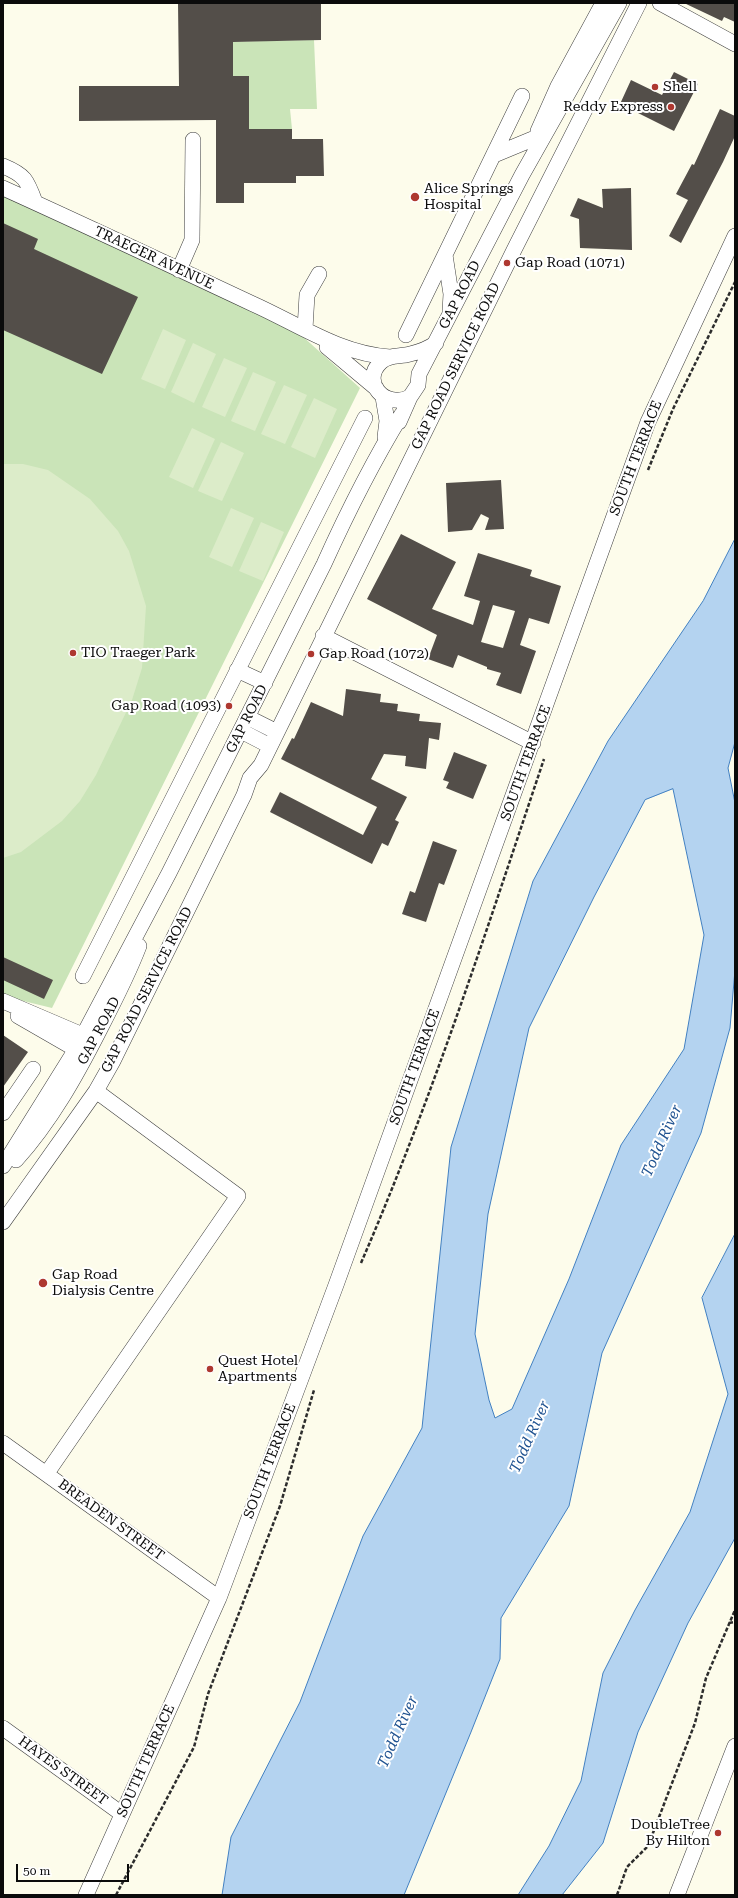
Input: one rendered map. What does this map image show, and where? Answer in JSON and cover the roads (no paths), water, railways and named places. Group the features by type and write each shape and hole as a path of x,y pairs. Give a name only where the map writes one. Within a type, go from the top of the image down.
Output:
{"street":[{"name":"GAP ROAD","path":"522,175 534,138 562,80 603,3"},
{"name":"GAP ROAD","path":"324,564 355,519 391,444 402,414 410,397 418,385 419,374 522,175 619,3"},
{"name":"GAP ROAD SERVICE ROAD","path":"3,1222 96,1091 113,1061 238,809 247,784 261,765 323,636 514,250 639,3"},
{"path":"660,3 735,44"},
{"path":"406,335 522,96"},
{"path":"494,155 534,138"},
{"path":"179,270 192,240 193,140"},
{"path":"3,166 17,172 26,180 34,202"},
{"name":"TRAEGER AVENUE","path":"3,188 305,329 338,346 370,355 396,356"},
{"name":"SOUTH TERRACE","path":"86,1895 219,1598 336,1285 648,422 735,236"},
{"name":"GAP ROAD SERVICE ROAD","path":"445,255 451,294 449,318"},
{"path":"305,329 307,295 319,274"},
{"name":"TRAEGER AVENUE","path":"305,329 346,361 380,392"},
{"name":"TRAEGER AVENUE","path":"384,444 387,421 380,392 374,380 376,368 385,359 422,351 436,343"},
{"path":"396,356 414,364 419,374"},
{"path":"380,392 397,401 410,397"},
{"name":"GAP ROAD","path":"3,1175 36,1138 56,1108 81,1052 169,873 324,564 346,514 402,414"},
{"path":"83,976 365,418"},
{"path":"323,636 533,743"},
{"path":"237,670 265,683"},
{"path":"248,717 277,732"},
{"path":"241,731 270,746"},
{"path":"3,1001 89,1037"},
{"path":"3,1008 81,1052"},
{"name":"GAP ROAD","path":"3,1166 81,1052"},
{"path":"3,1113 33,1069"},
{"path":"47,1473 238,1196 96,1091"},
{"name":"BREADEN STREET","path":"3,1443 47,1473 219,1598"},
{"name":"HAYES STREET","path":"3,1728 122,1814"},
{"path":"677,1895 735,1746"}],"water":[{"name":"Todd River","path":"735,539 735,742 728,768 735,803 735,970 730,1028 701,1133 602,1353 569,1506 501,1618 500,1659 404,1895 222,1895 231,1837 300,1702 363,1536 422,1428 451,1147 533,881 608,741 703,601","holes":["673,789 704,935 684,1049 621,1145 569,1279 512,1409 495,1418 489,1400 475,1334 488,1214 529,1028 594,897 645,800"]},
{"path":"735,1234 735,1538 688,1623 638,1732 603,1843 562,1895 518,1895 549,1846 581,1781 603,1673 635,1610 690,1512 728,1394 702,1298"}],"place":[{"name":"Shell","path":"655,87"},
{"name":"Reddy Express","path":"671,107"},
{"name":"Alice Springs Hospital","path":"415,197"},
{"name":"Gap Road (1071)","path":"507,263"},
{"name":"TIO Traeger Park","path":"73,653"},
{"name":"Gap Road (1072)","path":"311,654"},
{"name":"Gap Road (1093)","path":"229,706"},
{"name":"Gap Road Dialysis Centre","path":"43,1283"},
{"name":"Quest Hotel Apartments","path":"210,1369"},
{"name":"DoubleTree By Hilton","path":"718,1833"}]}
